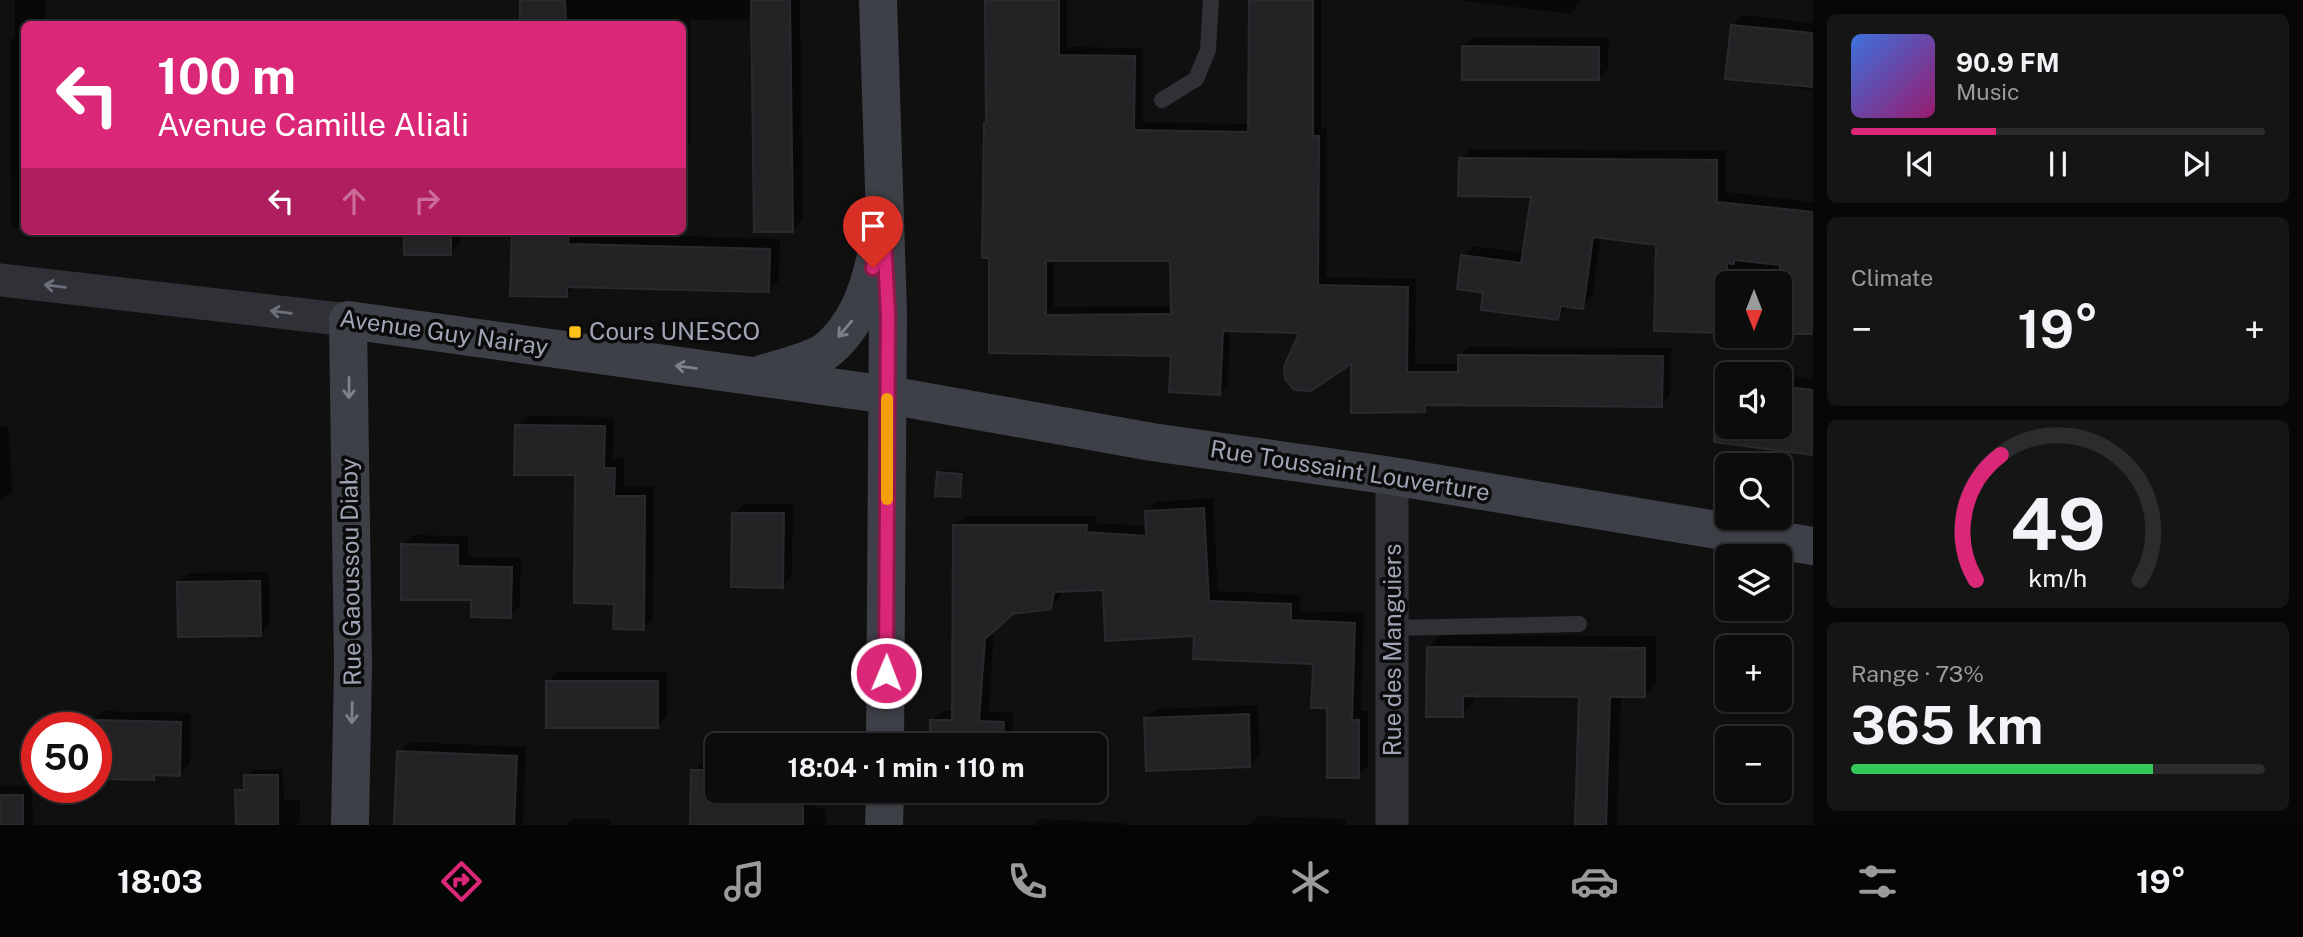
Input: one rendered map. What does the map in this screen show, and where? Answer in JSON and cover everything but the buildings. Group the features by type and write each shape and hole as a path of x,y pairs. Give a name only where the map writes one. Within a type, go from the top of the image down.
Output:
{"main road":[{"path":"878,0 888,313 885,733"},
{"path":"754,377 825,352 851,324 868,291 883,220"},
{"name":"Avenue Guy Nairay","path":"348,320 887,395"},
{"name":"Rue Gaoussou Diaby","path":"348,320 353,666 350,825"},
{"name":"Rue Toussaint Louverture","path":"887,395 1153,442 1392,476 1813,546"},
{"path":"884,825 885,803"}],"street":[{"name":"Avenue Guy Nairay","path":"0,280 348,320"},
{"name":"Rue des Manguiers","path":"1392,476 1392,825"}],"lane":[{"path":"1162,100 1196,79 1209,50 1211,0"},
{"path":"1393,628 1579,624"}],"slow traffic":[{"path":"887,399 887,499"}],"place":[{"name":"Cours UNESCO","path":"575,332"}],"route":[{"path":"873,268 883,220 888,313 886,673"}]}
